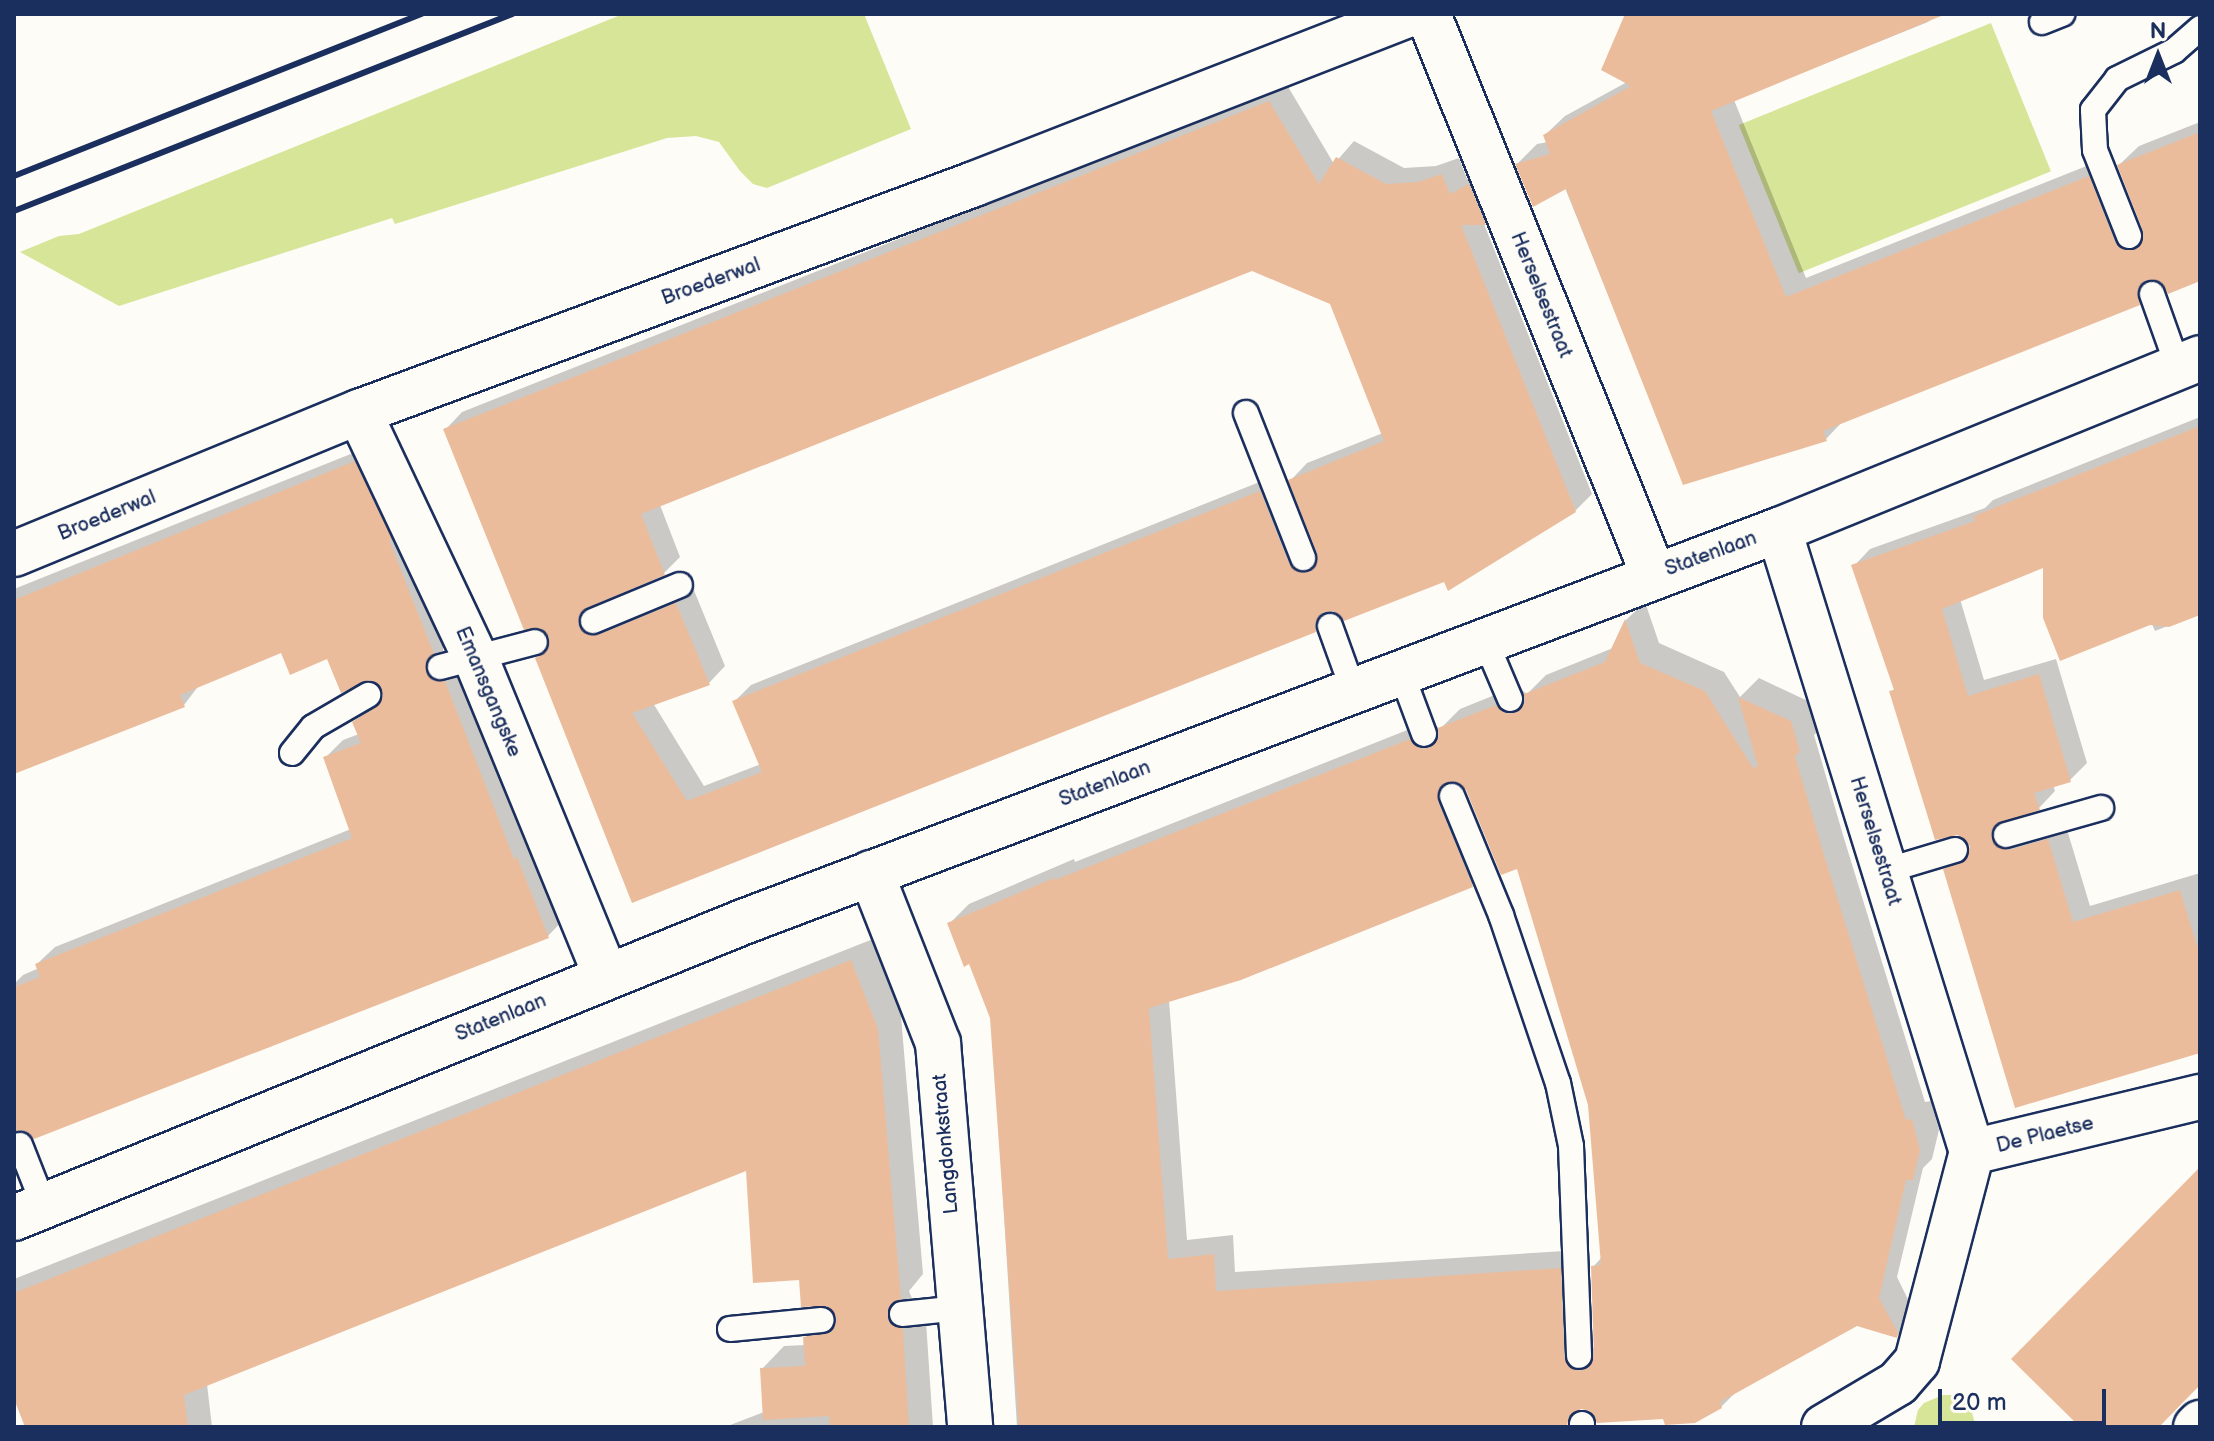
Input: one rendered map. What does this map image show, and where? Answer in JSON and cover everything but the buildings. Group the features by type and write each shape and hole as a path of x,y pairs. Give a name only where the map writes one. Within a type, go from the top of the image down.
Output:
{"street":[{"name":"Broederwal","path":"14,554 359,412 974,184 1410,14"},
{"name":"Herselsestraat","path":"1428,14 1654,576"},
{"name":"Statenlaan","path":"29,1212 606,976 1779,530 2189,363"},
{"name":"Emansgangske","path":"359,412 458,663 606,976"},
{"name":"Herselsestraat","path":"1779,530 1972,1152"},
{"name":"Langdonkstraat","path":"871,873 938,1043 970,1427"},
{"name":"De Plaetse","path":"1824,1427 1898,1383 1917,1361 1929,1328 1972,1152 2200,1097"}],"lane":[{"path":"2129,236 2095,150 2093,110 2117,79 2174,51 2200,28"},
{"path":"2152,294 2189,363"},
{"path":"1246,413 1303,558"},
{"path":"593,621 680,585"},
{"path":"1330,626 1353,690"},
{"path":"1485,640 1510,699"},
{"path":"458,663 535,642"},
{"path":"1401,672 1424,734"},
{"path":"292,753 313,727 368,695"},
{"path":"1452,796 1501,915 1558,1083 1571,1146 1579,1356"},
{"path":"2006,835 2101,808"},
{"path":"1885,871 1955,850"},
{"path":"20,1145 29,1212"},
{"path":"902,1314 960,1308"},
{"path":"730,1329 822,1320"}],"green space":[{"path":"623,14 864,14 911,129 767,188 753,184 719,142 696,136 667,138 395,224 392,218 119,306 20,252 59,236 79,234"},
{"path":"1991,23 2051,171 1799,273 1739,125"},
{"path":"1943,1395 1953,1395 1970,1406 1976,1427 1914,1427 1918,1410 1924,1403"}],"railway":[{"path":"14,176 422,14"},
{"path":"14,211 512,14"}]}
